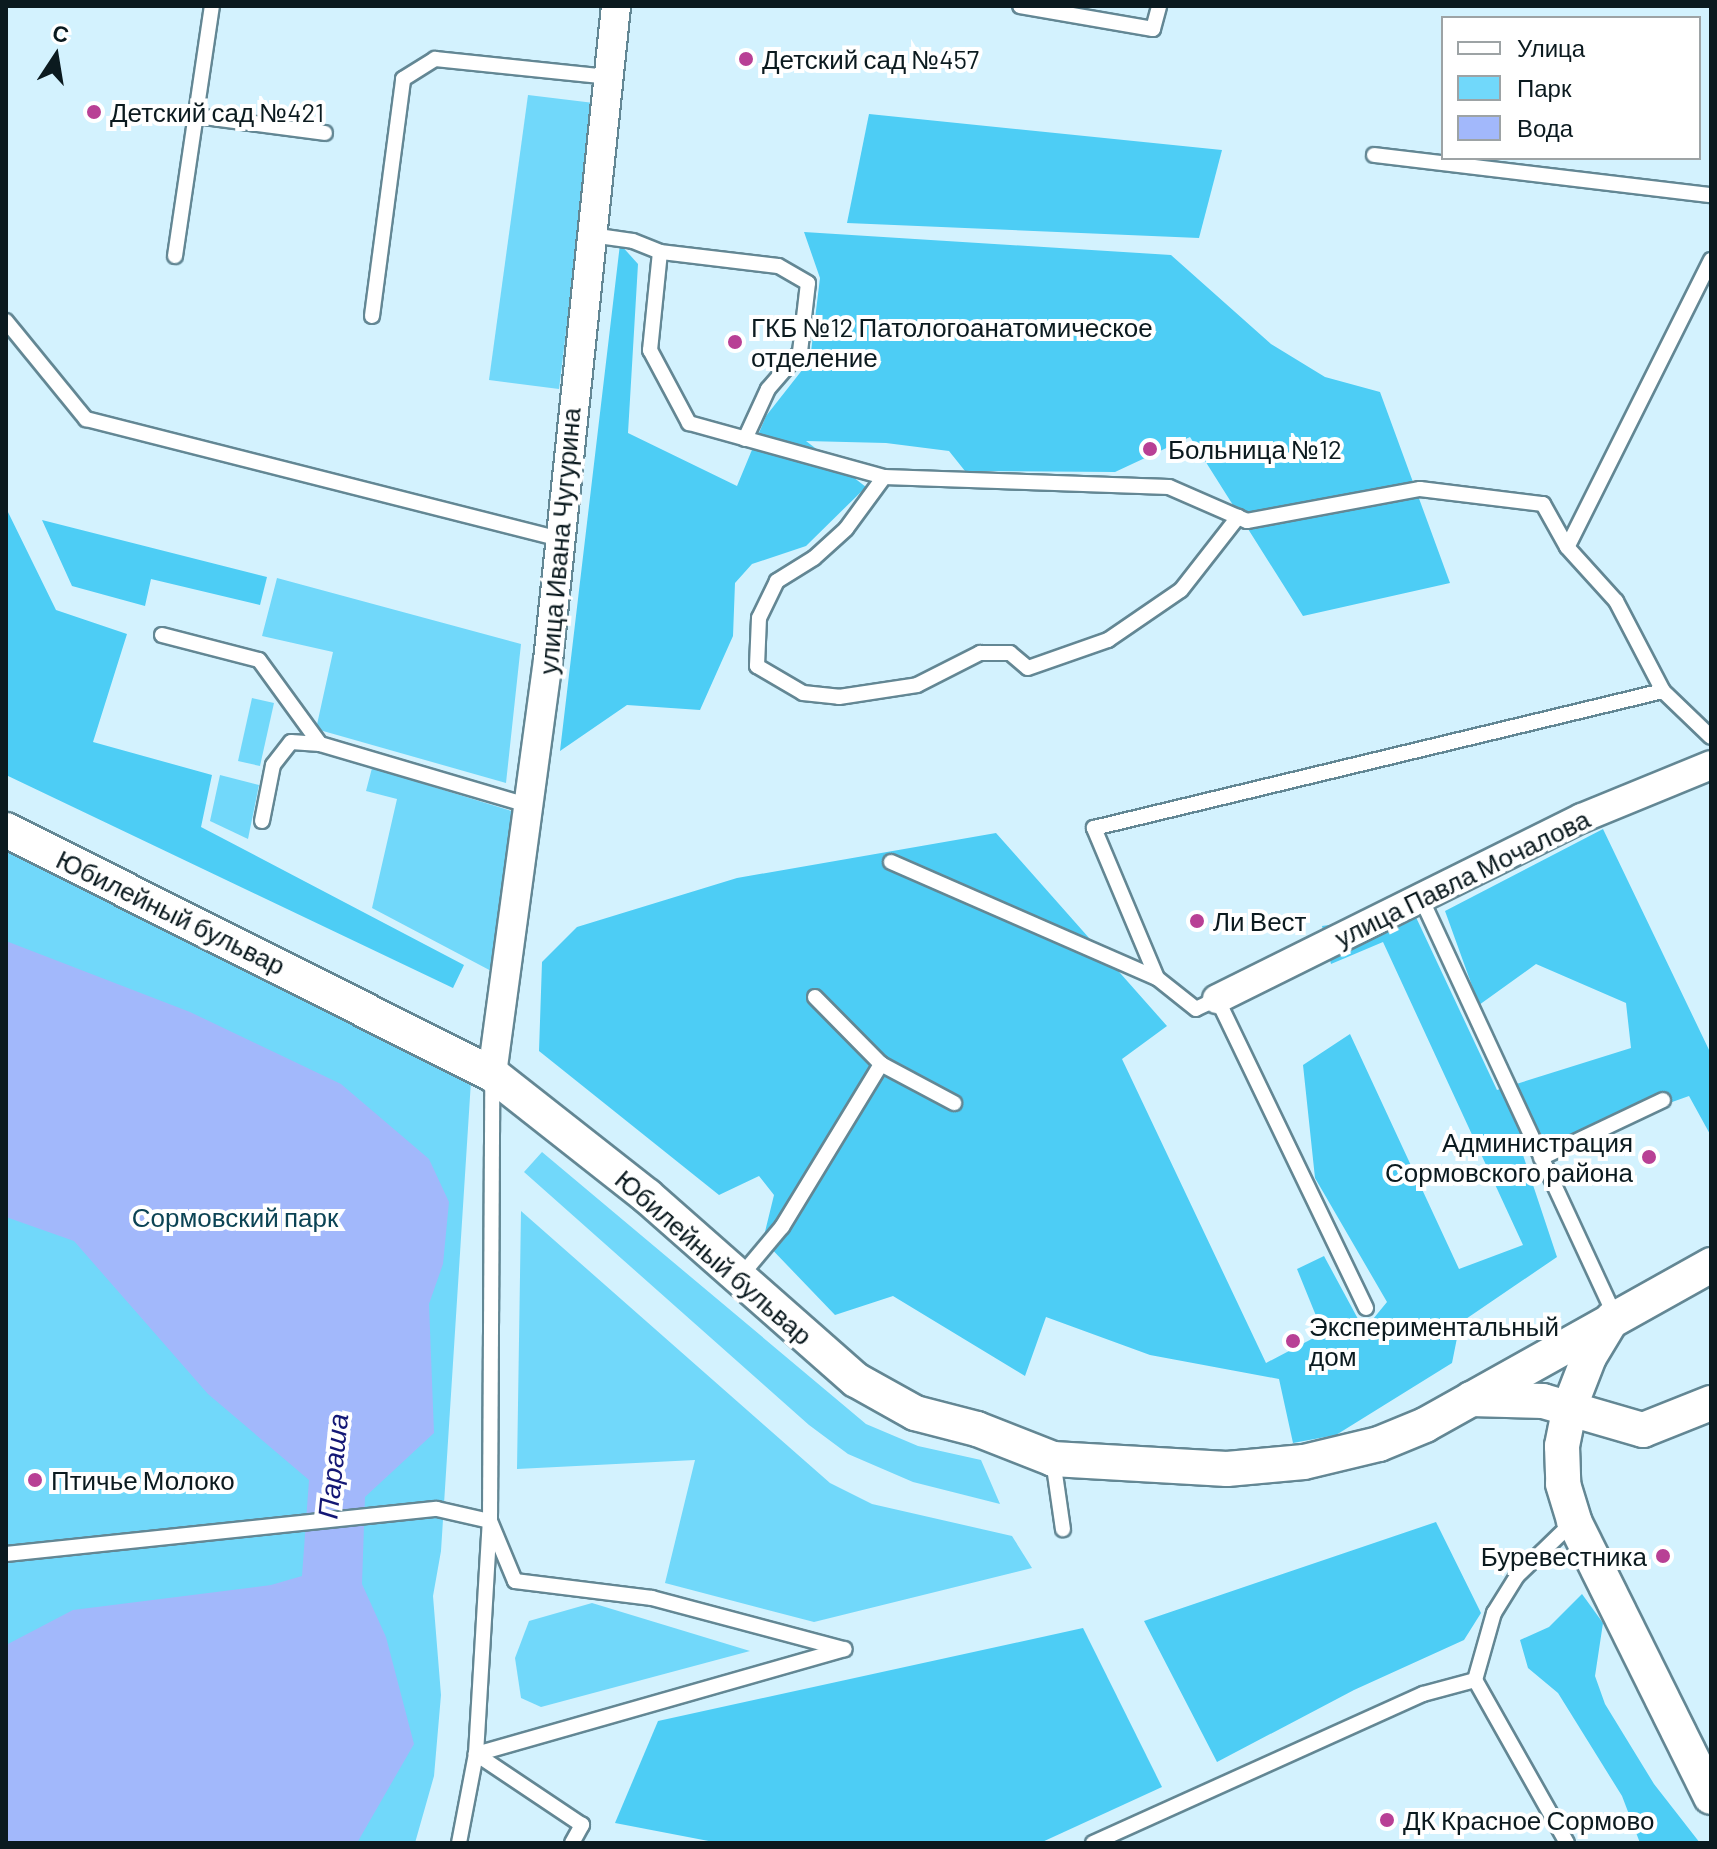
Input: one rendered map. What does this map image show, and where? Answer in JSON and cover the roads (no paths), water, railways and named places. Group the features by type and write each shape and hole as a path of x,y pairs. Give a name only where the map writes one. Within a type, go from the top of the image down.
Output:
{"street":[{"name":"улица Ивана Чугурина","path":"492,1074 531,806 616,6"},
{"name":"улица Павла Мочалова","path":"1217,999 1582,818 1711,765"},
{"name":"Юбилейный бульвар","path":"6,830 492,1074 740,1278 856,1380 915,1413 977,1429 1053,1459 1227,1469 1304,1462 1379,1444 1471,1399 1615,1315 1711,1265"},
{"path":"1615,1315 1589,1357 1570,1406 1562,1446 1563,1484 1574,1521 1711,1797"},
{"path":"1471,1399 1570,1406 1620,1427 1643,1430 1711,1403"}],"lane":[{"path":"175,256 212,6"},
{"path":"1020,6 1153,29 1159,6"},
{"path":"372,316 403,79 435,59 608,77"},
{"path":"196,116 325,133"},
{"path":"1374,155 1711,195"},
{"path":"591,235 633,241 660,252 778,266 808,283 800,352 768,389 745,439"},
{"path":"660,252 650,350 689,423 884,477 1169,487 1247,521 1420,489 1543,504 1567,547 1616,601 1663,691 1711,737"},
{"path":"1567,547 1711,260"},
{"path":"6,321 86,419 558,538"},
{"path":"884,477 846,529 814,558 777,581 759,618 757,666 803,693 839,697 917,685 980,653 1010,653 1028,668 1108,640 1181,590 1238,517"},
{"path":"162,635 259,660 320,744"},
{"path":"1157,978 1094,828 1663,691"},
{"path":"262,821 273,765 291,742 320,744 531,806"},
{"path":"891,862 1157,978 1196,1009 1217,999 1366,1308"},
{"path":"1421,898 1615,1315"},
{"path":"815,997 881,1064 954,1103"},
{"path":"740,1278 782,1227 881,1064"},
{"path":"459,1843 476,1754 490,1521 492,1074"},
{"path":"1541,1158 1663,1100"},
{"path":"1053,1459 1063,1529"},
{"path":"6,1554 281,1526 385,1511 437,1509 490,1521"},
{"path":"476,1754 844,1649 652,1598 515,1581 490,1521"},
{"path":"1567,1843 1475,1680 1494,1613 1517,1576 1574,1521"},
{"path":"1093,1843 1423,1694 1475,1680"},
{"path":"476,1754 582,1825 572,1843"}],"water":[{"name":"Сормовский парк","path":"6,941 190,1012 341,1084 429,1159 449,1202 443,1264 429,1304 434,1433 365,1497 362,1584 386,1637 414,1744 357,1843 6,1843 6,1645 73,1610 271,1585 302,1576 309,1480 208,1394 74,1241 6,1217"}],"place":[{"name":"Детский сад №457","path":"746,59"},
{"name":"Детский сад №421","path":"94,112"},
{"name":"ГКБ №12 Патологоанатомическое отделение","path":"735,342"},
{"name":"Больница №12","path":"1150,449"},
{"name":"Ли Вест","path":"1197,921"},
{"name":"Администрация Сормовского района","path":"1649,1157"},
{"name":"Экспериментальный дом","path":"1293,1341"},
{"name":"Птичье Молоко","path":"35,1480"},
{"name":"Буревестника","path":"1663,1556"},
{"name":"ДК Красное Сормово","path":"1387,1820"}],"water label":[{"name":"Параша","path":"332,1466"}]}
